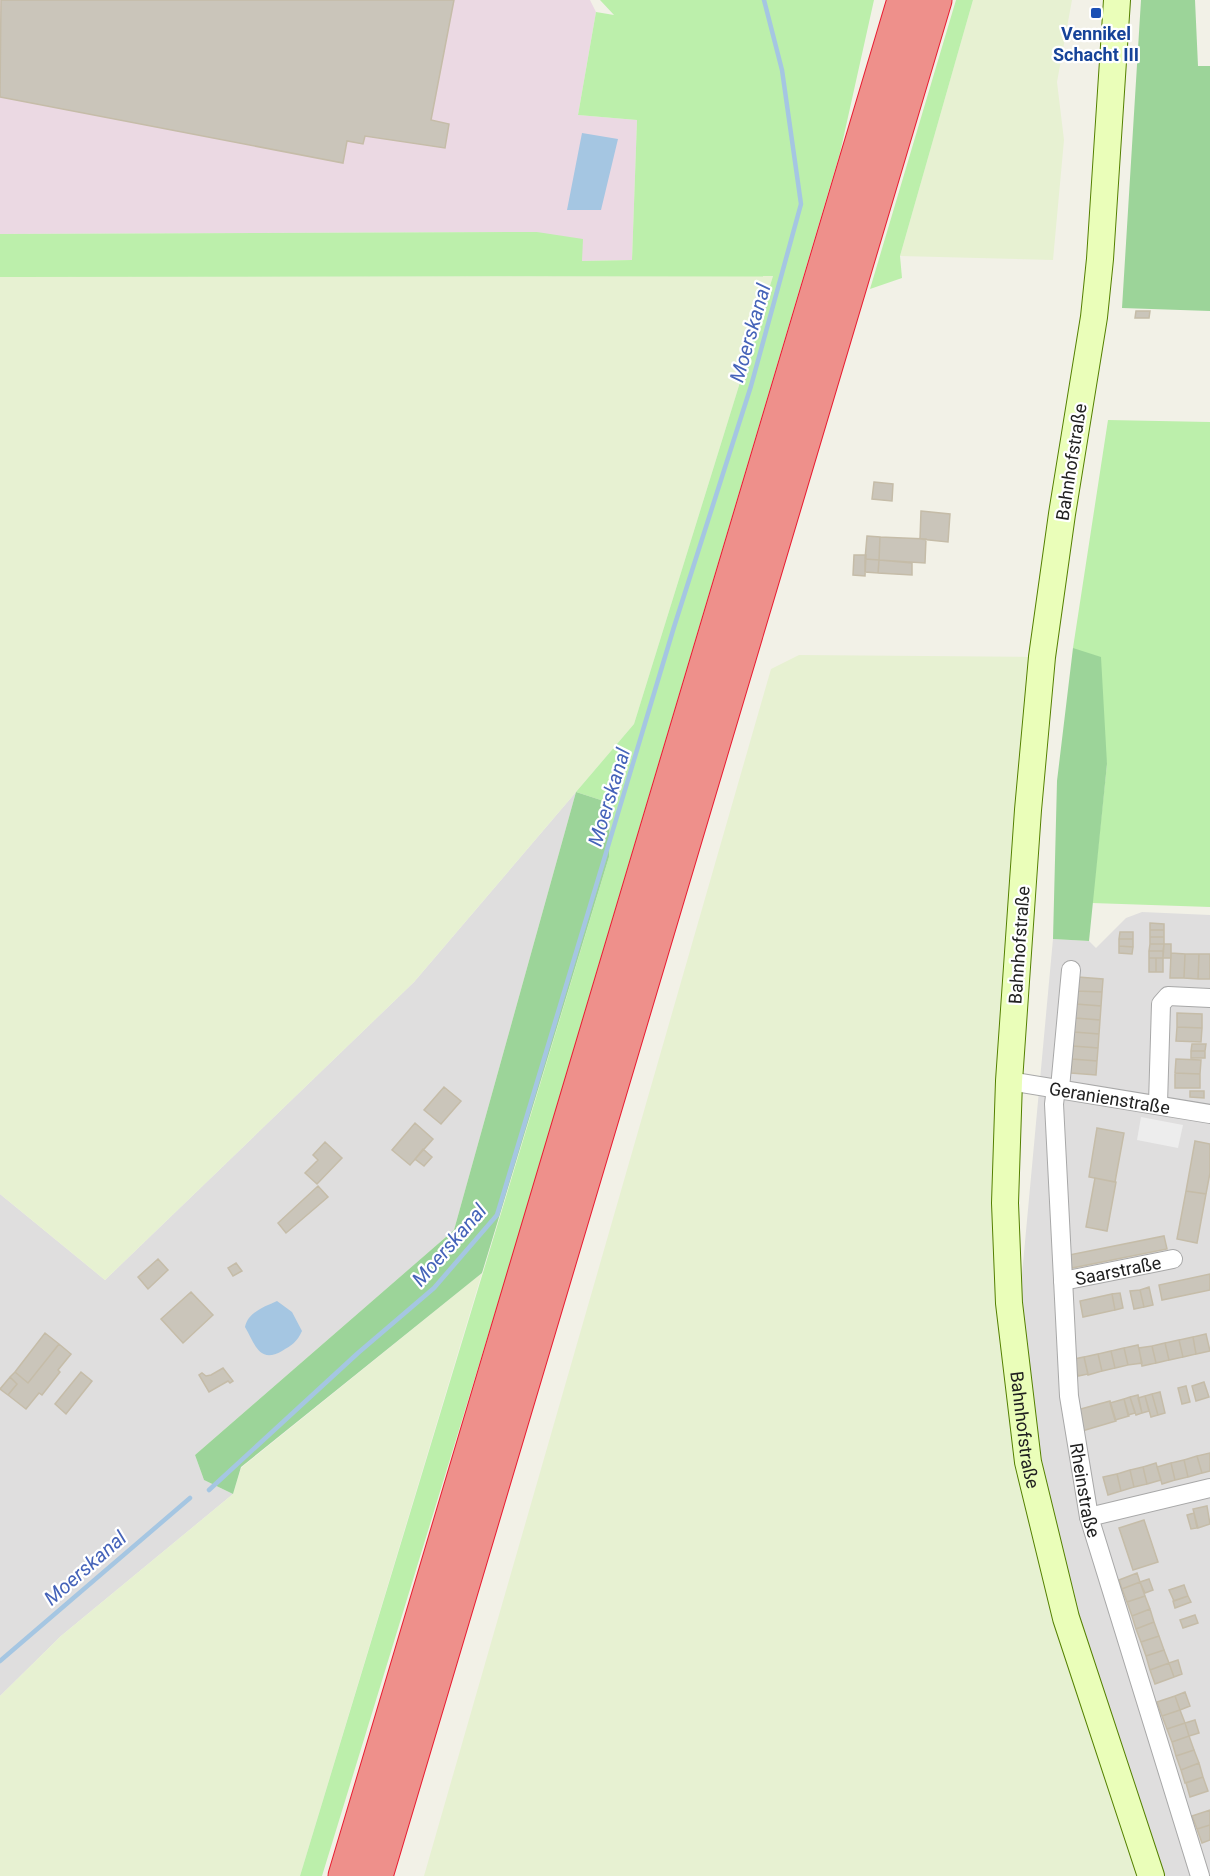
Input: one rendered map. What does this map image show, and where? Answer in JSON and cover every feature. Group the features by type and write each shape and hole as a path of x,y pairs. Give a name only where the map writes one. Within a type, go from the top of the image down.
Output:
{"highway":[{"path":"345,1876 904,0"},
{"path":"376,1876 935,0"}],"main road":[{"name":"Bahnhofstraße","path":"1116,0 1100,259 1094,317 1062,514 1042,657 1028,810 1009,1081 1005,1203 1009,1303 1028,1462 1066,1618 1151,1876"}],"street":[{"name":"Rheinstraße","path":"1071,970 1058,1088 1054,1104 1069,1396 1089,1517 1200,1876"},
{"path":"1158,1104 1161,1004 1168,996 1210,998"},
{"name":"Geranienstraße","path":"1009,1081 1210,1114"},
{"name":"Saarstraße","path":"1063,1281 1173,1259"},
{"path":"1089,1517 1210,1488"}],"shaded area":[{"path":"0,0 590,0 596,12 578,115 637,120 632,260 581,261 537,232 0,234"},
{"path":"576,792 454,1230 195,1455 204,1480 233,1494 61,1636 0,1696 0,1194 105,1280 414,982"},
{"path":"1142,912 1210,915 1210,1876 1157,1876 1068,1633 1019,1307 1053,939 1089,941 1096,948 1126,918"},
{"path":"1141,1117 1183,1125 1178,1148 1137,1140"}],"green space":[{"path":"600,0 874,0 840,153 505,1280 322,1876 300,1876 609,857 610,803 576,792 634,724 773,276 0,277 0,234 537,232 583,239 582,261 632,260 637,120 578,115 596,12 614,15"},
{"path":"956,0 973,0 900,256 902,278 870,289"},
{"path":"973,0 1072,0 1057,82 1064,140 1053,260 900,256"},
{"path":"1141,0 1195,0 1198,66 1210,66 1210,311 1122,308"},
{"path":"773,276 634,724 414,982 105,1280 0,1194 0,277"},
{"path":"1108,420 1210,422 1210,907 1092,903 1107,764 1073,648"},
{"path":"1073,648 1101,657 1107,764 1089,941 1053,939 1057,781"},
{"path":"799,655 1042,657 1009,1081 1028,1462 1140,1876 424,1876 771,669"},
{"path":"576,792 610,803 609,857 482,1273 241,1467 233,1494 204,1480 195,1455 454,1230"},
{"path":"482,1273 300,1876 0,1876 0,1696 61,1636 233,1494 241,1468"}],"water":[{"path":"582,133 618,139 601,210 567,210"},
{"path":"277,1301 292,1312 302,1331 291,1345 282,1351 263,1354 245,1327 249,1317"}],"building":[{"path":"1,0 454,0 431,120 449,124 445,148 365,136 363,144 347,141 343,163 0,97"},
{"path":"1136,311 1150,311 1149,318 1135,318"},
{"path":"874,482 893,484 892,501 872,499"},
{"path":"921,511 950,514 948,542 920,539"},
{"path":"867,536 880,537 879,560 865,559"},
{"path":"880,537 926,539 925,563 879,560"},
{"path":"854,555 866,555 865,576 853,575"},
{"path":"865,559 879,560 878,573 865,572"},
{"path":"879,560 912,563 912,575 878,573"},
{"path":"1150,923 1164,924 1164,930 1150,930"},
{"path":"1150,930 1164,930 1164,937 1150,937"},
{"path":"1120,932 1133,932 1133,939 1119,939"},
{"path":"1150,937 1164,937 1164,944 1150,944"},
{"path":"1119,939 1133,939 1133,947 1119,946"},
{"path":"1150,944 1164,944 1163,951 1149,951"},
{"path":"1164,944 1171,944 1171,958 1163,958"},
{"path":"1119,946 1133,947 1132,954 1119,953"},
{"path":"1149,951 1163,951 1163,958 1149,958"},
{"path":"1171,953 1185,954 1184,978 1170,978"},
{"path":"1185,954 1199,954 1198,979 1184,978"},
{"path":"1199,954 1210,954 1210,979 1198,979"},
{"path":"1149,958 1156,958 1156,972 1149,972"},
{"path":"1156,958 1163,958 1163,972 1156,972"},
{"path":"1078,977 1103,979 1102,992 1077,991"},
{"path":"1077,991 1102,992 1101,1006 1076,1004"},
{"path":"1076,1004 1101,1006 1100,1020 1075,1018"},
{"path":"1177,1013 1202,1014 1202,1028 1177,1027"},
{"path":"1075,1018 1100,1020 1099,1034 1074,1032"},
{"path":"1177,1027 1202,1028 1201,1042 1176,1041"},
{"path":"1074,1032 1099,1034 1098,1048 1073,1046"},
{"path":"1192,1044 1206,1044 1205,1051 1191,1051"},
{"path":"1073,1046 1098,1048 1097,1061 1072,1059"},
{"path":"1191,1051 1205,1051 1205,1058 1191,1058"},
{"path":"1072,1059 1097,1061 1096,1075 1071,1073"},
{"path":"1176,1059 1201,1060 1200,1074 1175,1073"},
{"path":"1175,1073 1200,1074 1200,1088 1175,1088"},
{"path":"444,1087 461,1101 441,1124 424,1110"},
{"path":"1190,1091 1204,1091 1204,1098 1190,1097"},
{"path":"415,1123 433,1139 410,1165 392,1150"},
{"path":"1097,1128 1124,1133 1115,1182 1089,1177"},
{"path":"1195,1141 1210,1144 1210,1173 1206,1194 1186,1191"},
{"path":"325,1142 342,1158 317,1184 305,1173 318,1160 313,1155"},
{"path":"423,1149 432,1157 424,1166 415,1159"},
{"path":"1095,1178 1116,1182 1107,1231 1086,1227"},
{"path":"318,1186 328,1197 286,1233 278,1223"},
{"path":"1186,1191 1206,1194 1197,1243 1177,1239"},
{"path":"1164,1236 1167,1249 1072,1268 1069,1255"},
{"path":"158,1259 168,1270 148,1289 138,1277"},
{"path":"236,1263 242,1271 233,1276 228,1268"},
{"path":"1210,1274 1210,1290 1162,1300 1159,1285"},
{"path":"1149,1287 1153,1305 1144,1307 1140,1290"},
{"path":"1140,1290 1144,1307 1134,1309 1130,1291"},
{"path":"191,1292 213,1315 183,1343 161,1319"},
{"path":"1120,1293 1123,1308 1115,1310 1112,1294"},
{"path":"1112,1294 1115,1310 1083,1317 1080,1301"},
{"path":"45,1333 59,1344 28,1383 15,1372"},
{"path":"1206,1334 1210,1351 1196,1354 1193,1337"},
{"path":"1193,1337 1196,1354 1183,1357 1179,1340"},
{"path":"1179,1340 1183,1357 1169,1360 1165,1343"},
{"path":"1165,1343 1169,1360 1156,1363 1152,1346"},
{"path":"59,1344 71,1354 42,1395 39,1393 26,1409 8,1395 17,1384 10,1377 15,1372 28,1383"},
{"path":"1138,1345 1142,1363 1128,1365 1124,1348"},
{"path":"1152,1346 1156,1363 1142,1366 1139,1348"},
{"path":"1124,1348 1128,1365 1115,1368 1111,1351"},
{"path":"1111,1351 1115,1368 1102,1371 1098,1354"},
{"path":"1098,1354 1102,1371 1088,1375 1084,1357"},
{"path":"1084,1357 1088,1374 1078,1376 1074,1359"},
{"path":"223,1368 233,1381 230,1383 228,1381 209,1392 199,1375 202,1373 206,1376 211,1375"},
{"path":"81,1372 92,1381 66,1414 55,1404"},
{"path":"10,1377 17,1384 8,1395 0,1389"},
{"path":"1204,1382 1209,1397 1196,1401 1192,1386"},
{"path":"1186,1386 1190,1402 1182,1404 1178,1388"},
{"path":"1160,1392 1165,1413 1158,1415 1152,1394"},
{"path":"1152,1394 1158,1415 1151,1417 1145,1396"},
{"path":"1138,1395 1142,1413 1136,1415 1130,1397"},
{"path":"1145,1396 1149,1411 1142,1413 1138,1398"},
{"path":"1130,1397 1135,1413 1128,1415 1124,1399"},
{"path":"1124,1399 1129,1416 1115,1420 1110,1403"},
{"path":"1110,1401 1116,1421 1082,1431 1077,1410"},
{"path":"1210,1453 1210,1471 1202,1473 1197,1456"},
{"path":"1197,1456 1202,1473 1188,1477 1184,1460"},
{"path":"1184,1460 1188,1477 1175,1480 1171,1463"},
{"path":"1156,1463 1161,1480 1147,1484 1143,1467"},
{"path":"1171,1463 1175,1480 1162,1484 1157,1467"},
{"path":"1143,1467 1147,1484 1134,1487 1130,1470"},
{"path":"1130,1470 1134,1487 1121,1491 1117,1474"},
{"path":"1117,1474 1121,1491 1108,1495 1103,1477"},
{"path":"1207,1506 1210,1524 1198,1528 1193,1509"},
{"path":"1194,1513 1197,1528 1191,1529 1187,1515"},
{"path":"1144,1520 1158,1562 1133,1570 1119,1528"},
{"path":"1137,1573 1140,1582 1122,1589 1119,1580"},
{"path":"1149,1579 1153,1590 1145,1593 1140,1582"},
{"path":"1140,1582 1145,1596 1127,1602 1122,1589"},
{"path":"1184,1585 1188,1596 1174,1601 1169,1590"},
{"path":"1145,1596 1150,1609 1132,1616 1127,1602"},
{"path":"1188,1596 1191,1602 1175,1608 1173,1601"},
{"path":"1150,1609 1154,1622 1136,1629 1132,1616"},
{"path":"1195,1615 1198,1623 1183,1628 1180,1620"},
{"path":"1154,1622 1159,1636 1141,1642 1136,1629"},
{"path":"1159,1636 1164,1650 1146,1656 1141,1642"},
{"path":"1164,1650 1169,1663 1150,1670 1146,1656"},
{"path":"1178,1660 1182,1674 1174,1677 1169,1663"},
{"path":"1169,1663 1174,1677 1155,1684 1150,1670"},
{"path":"1185,1692 1190,1706 1180,1710 1175,1696"},
{"path":"1175,1696 1180,1710 1162,1716 1157,1702"},
{"path":"1180,1710 1185,1723 1167,1729 1162,1716"},
{"path":"1195,1720 1199,1733 1189,1736 1185,1723"},
{"path":"1185,1723 1189,1736 1172,1742 1167,1729"},
{"path":"1189,1736 1194,1750 1176,1756 1172,1742"},
{"path":"1194,1750 1199,1763 1181,1770 1176,1756"},
{"path":"1199,1763 1203,1777 1185,1783 1181,1770"},
{"path":"1203,1777 1208,1791 1190,1797 1186,1783"},
{"path":"1210,1810 1210,1825 1197,1829 1192,1816"},
{"path":"1210,1825 1210,1840 1202,1843 1197,1829"}],"waterway":[{"name":"Moerskanal","path":"209,1490 358,1353 434,1288 497,1215 674,627 751,386 801,204 782,70 764,0"},
{"name":"Moerskanal","path":"0,1661 190,1498"}],"place":[{"name":"Vennikel Schacht III","path":"1096,13"}]}
